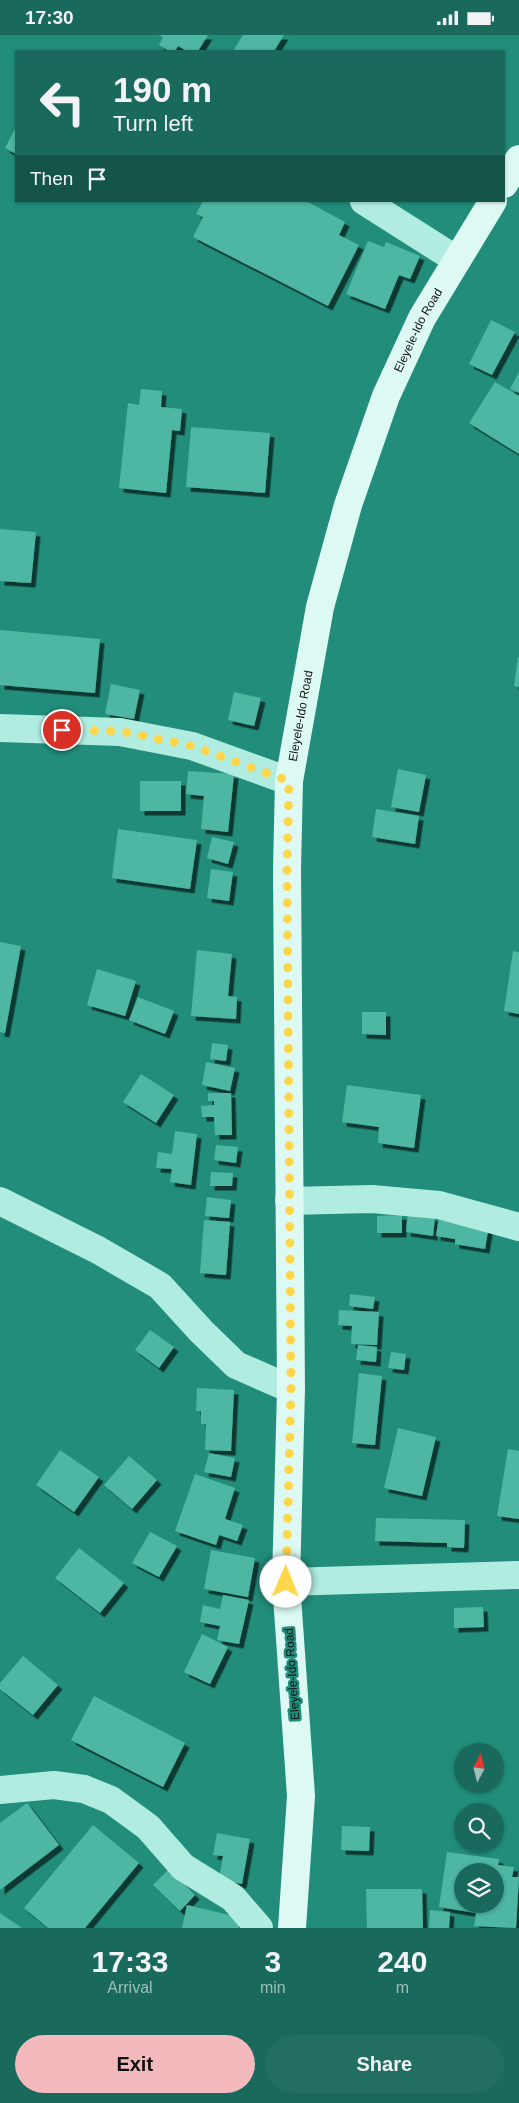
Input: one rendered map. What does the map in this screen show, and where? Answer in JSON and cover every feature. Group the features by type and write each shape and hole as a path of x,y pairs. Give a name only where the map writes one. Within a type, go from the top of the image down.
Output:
{"main road":[{"path":"505,182 519,159"},
{"name":"Eleyele-Ido Road","path":"292,1928 301,1796 286,1582 291,1389 287,869 289,781 320,607 348,505 386,395 422,318 492,202"}],"street":[{"path":"366,202 457,260"},
{"path":"0,728 120,731 192,746 289,781"},
{"path":"289,1201 372,1199 439,1205 519,1227"},
{"path":"0,1201 98,1250 160,1286 201,1331 236,1365 291,1389"},
{"path":"286,1582 519,1575"},
{"path":"0,1790 54,1785 84,1789 111,1801 148,1827 183,1867 233,1898 260,1928"}],"building":[{"path":"159,35 208,35 199,50 185,50 178,46 176,50 167,50 159,45 163,37"},
{"path":"243,35 284,35 275,50 234,50"},
{"path":"15,129 15,153 5,148"},
{"path":"202,202 308,202 345,222 339,235 359,245 328,306 193,237 203,217 196,214"},
{"path":"368,241 384,247 386,242 420,256 410,279 399,275 385,309 346,294"},
{"path":"491,320 515,332 492,375 469,364"},
{"path":"519,372 519,393 510,389"},
{"path":"495,382 519,396 519,454 469,423"},
{"path":"141,389 162,391 161,407 182,409 180,431 172,430 166,493 119,488 128,403 139,405"},
{"path":"191,427 270,433 265,493 186,487"},
{"path":"0,529 36,532 31,583 0,581"},
{"path":"0,630 100,639 95,693 0,685"},
{"path":"519,658 519,687 514,686"},
{"path":"111,684 140,690 134,719 105,714"},
{"path":"234,692 261,698 254,726 228,720"},
{"path":"398,769 426,775 419,812 391,807"},
{"path":"188,771 234,774 228,832 201,829 204,796 186,794"},
{"path":"140,781 181,781 181,811 140,811"},
{"path":"376,809 419,816 415,844 372,837"},
{"path":"118,829 197,840 190,889 112,878"},
{"path":"212,837 234,842 228,864 207,858"},
{"path":"211,869 233,872 229,901 207,898"},
{"path":"0,942 21,946 5,1033 0,1032"},
{"path":"197,950 232,954 228,996 237,997 236,1019 191,1016"},
{"path":"513,951 519,952 519,1014 504,1011"},
{"path":"97,969 136,981 125,1016 87,1005"},
{"path":"138,997 174,1011 165,1034 129,1020"},
{"path":"362,1012 386,1012 386,1035 362,1034"},
{"path":"212,1043 228,1045 226,1061 210,1059"},
{"path":"206,1062 235,1068 230,1091 202,1085"},
{"path":"141,1074 174,1095 156,1123 123,1102"},
{"path":"347,1085 421,1095 414,1148 378,1143 379,1127 342,1122"},
{"path":"208,1093 231,1093 232,1135 215,1135 214,1117 202,1117 201,1106 214,1105 214,1101 208,1101"},
{"path":"175,1131 197,1134 191,1185 170,1182 172,1169 156,1168 158,1152 172,1154"},
{"path":"216,1145 238,1147 236,1163 214,1160"},
{"path":"211,1172 233,1173 232,1186 210,1186"},
{"path":"207,1197 231,1200 229,1218 205,1216"},
{"path":"408,1213 435,1217 433,1236 406,1232"},
{"path":"402,1215 402,1233 377,1233 377,1216"},
{"path":"439,1217 489,1225 485,1249 455,1244 455,1239 436,1236"},
{"path":"204,1220 230,1222 226,1275 200,1273"},
{"path":"350,1294 375,1297 373,1309 349,1306"},
{"path":"339,1310 379,1312 377,1345 351,1344 352,1326 338,1325"},
{"path":"150,1330 174,1347 159,1368 135,1350"},
{"path":"358,1345 377,1347 376,1362 356,1360"},
{"path":"391,1352 406,1354 404,1370 388,1368"},
{"path":"359,1373 382,1376 375,1445 352,1443"},
{"path":"197,1388 234,1390 231,1451 205,1450 206,1424 201,1424 201,1411 196,1411"},
{"path":"398,1428 436,1437 422,1496 384,1488"},
{"path":"508,1449 519,1451 519,1519 497,1516"},
{"path":"60,1450 99,1477 74,1512 36,1485"},
{"path":"209,1453 235,1458 231,1477 204,1472"},
{"path":"129,1456 157,1480 132,1509 104,1485"},
{"path":"195,1474 235,1488 225,1519 243,1525 237,1541 219,1535 216,1545 175,1531"},
{"path":"376,1518 465,1520 464,1548 447,1547 447,1543 375,1541"},
{"path":"150,1532 177,1546 159,1577 132,1563"},
{"path":"79,1548 124,1583 100,1613 55,1578"},
{"path":"211,1550 255,1558 248,1597 204,1589"},
{"path":"223,1595 249,1600 239,1644 217,1640 220,1626 200,1622 203,1605 220,1609"},
{"path":"483,1607 484,1627 454,1628 454,1608"},
{"path":"202,1634 228,1647 210,1684 184,1672"},
{"path":"23,1656 58,1685 33,1715 0,1689 0,1683"},
{"path":"94,1696 185,1743 163,1787 71,1740"},
{"path":"27,1803 59,1845 0,1890 0,1823"},
{"path":"93,1825 139,1863 85,1928 48,1928 24,1908"},
{"path":"342,1826 370,1827 369,1851 341,1850"},
{"path":"217,1833 250,1839 242,1884 219,1880 223,1856 213,1855"},
{"path":"447,1852 499,1859 498,1863 454,1863 454,1909 439,1907"},
{"path":"504,1866 514,1867 512,1877 519,1877 516,1928 474,1926 476,1913 504,1913"},
{"path":"169,1869 195,1895 180,1911 153,1885"},
{"path":"366,1889 422,1889 423,1928 367,1928"},
{"path":"187,1905 242,1918 239,1928 182,1928"},
{"path":"430,1910 450,1912 449,1928 429,1928"},
{"path":"0,1913 22,1928 0,1928"}],"route":[{"path":"62,730 120,731 192,746 289,781 287,869 291,1389 286,1582"}]}
